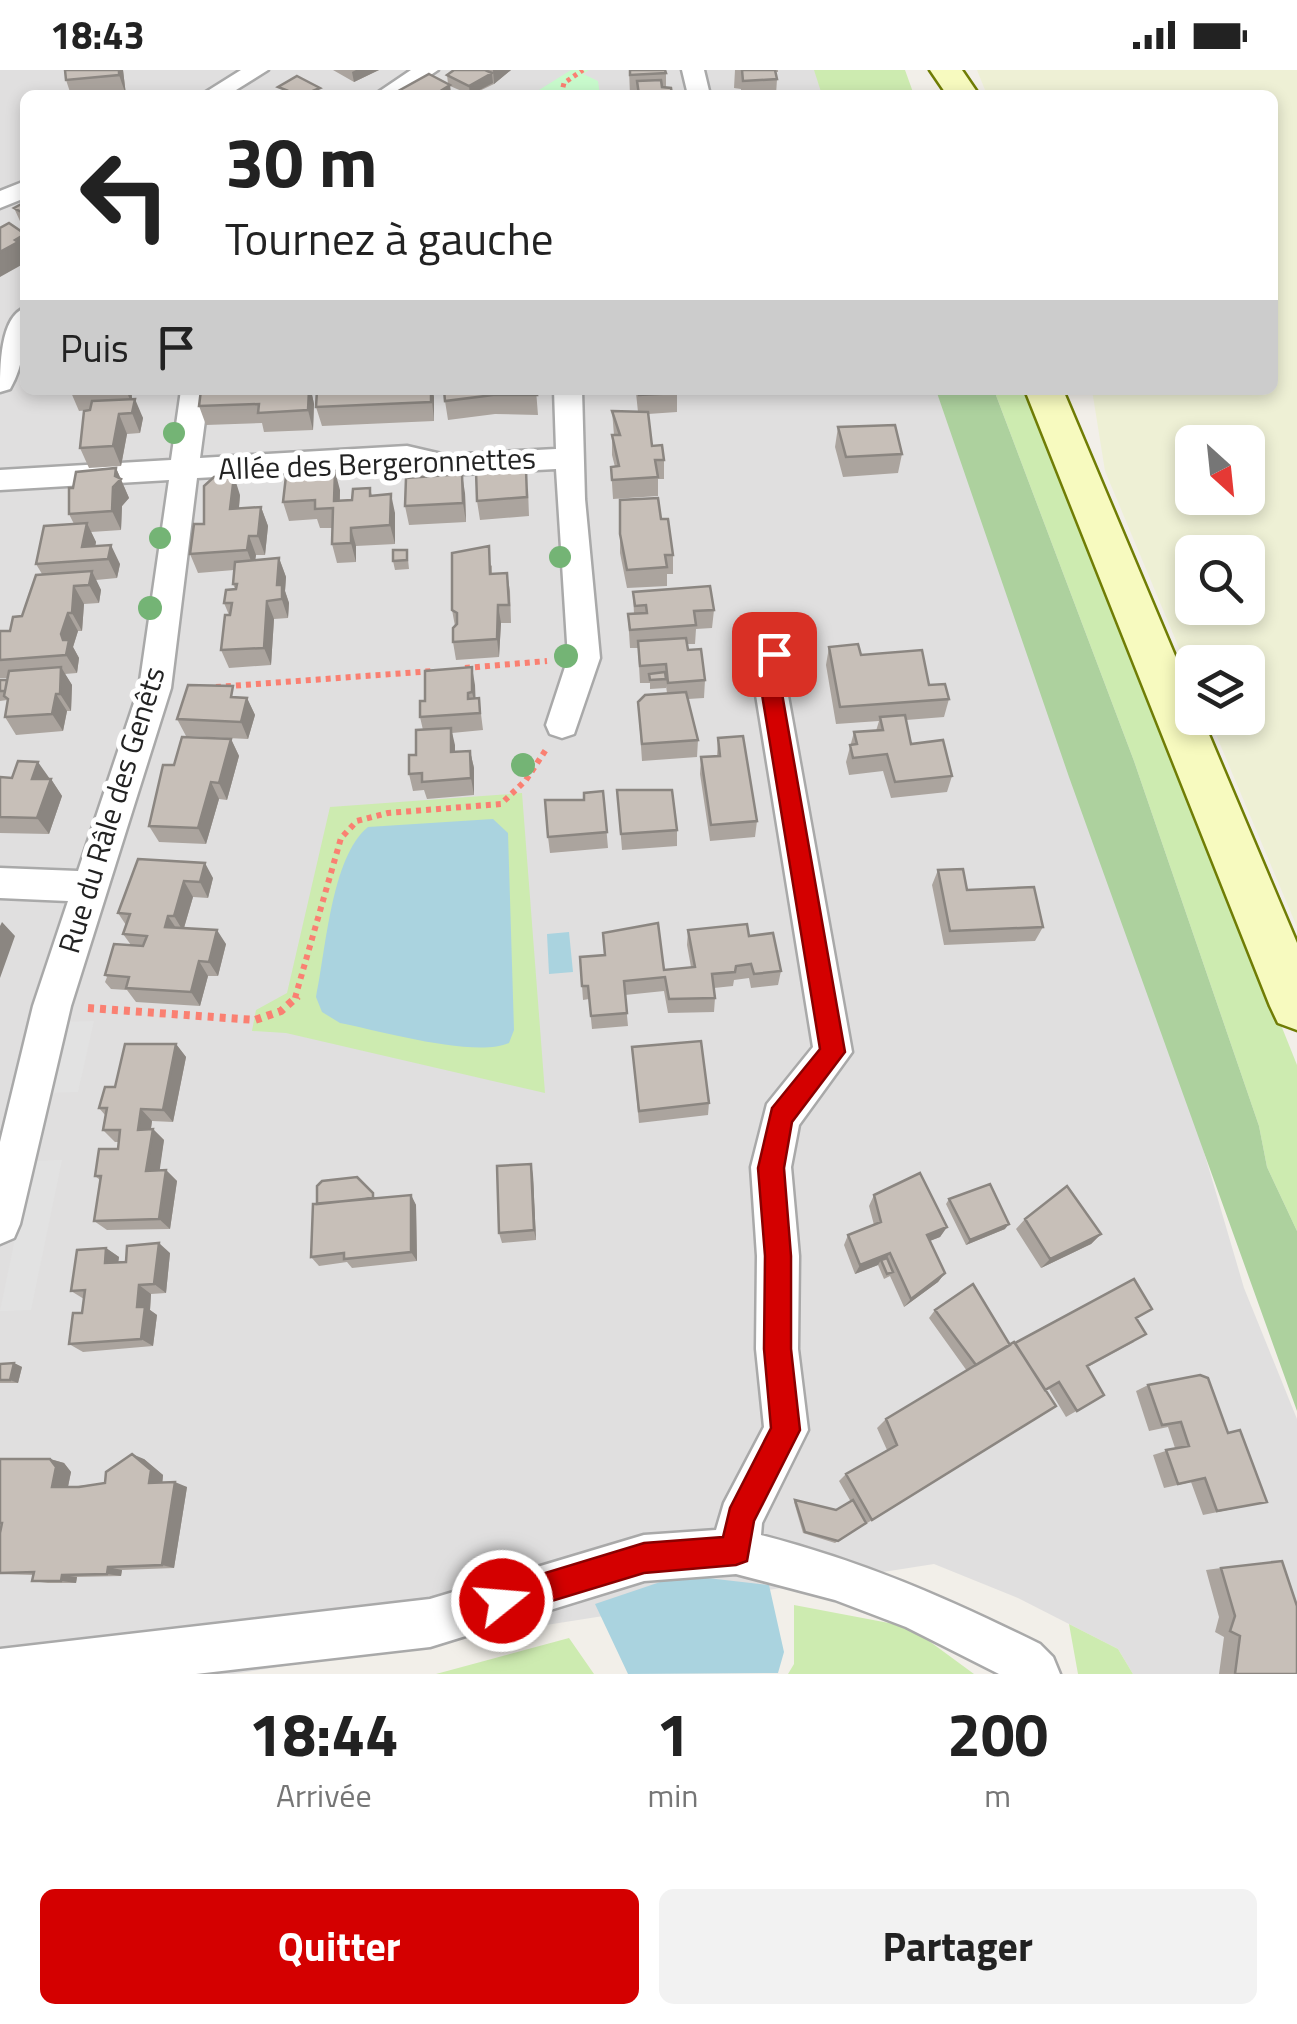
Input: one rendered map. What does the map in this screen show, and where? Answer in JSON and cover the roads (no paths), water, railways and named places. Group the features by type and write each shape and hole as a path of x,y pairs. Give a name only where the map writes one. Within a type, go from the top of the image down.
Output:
{"main road":[{"path":"1046,395 1297,1006"},
{"path":"1063,395 1071,454"}],"street":[{"path":"221,90 257,70"},
{"path":"394,90 427,70"},
{"path":"0,383 20,329"},
{"name":"Rue du Râle des Genêts","path":"0,1224 5,1179 52,1006 155,688 194,395"},
{"name":"Allée des Bergeronnettes","path":"562,726 584,658 568,395"},
{"name":"Allée des Bergeronnettes","path":"0,480 406,456 446,465 570,458"},
{"path":"736,1550 740,1519 786,1430 778,1349 778,1256 771,1168 781,1117 833,1052 767,664 790,643"},
{"path":"0,882 90,887"},
{"path":"0,1673 430,1622 644,1558 736,1550 835,1577 918,1608 1022,1662 1036,1674"}],"water":[{"path":"493,819 508,833 514,1030 509,1043 474,1047 427,1042 340,1023 322,1012 316,997 332,906 346,860 368,827"},
{"path":"569,932 573,972 549,974 547,934"},
{"path":"681,1575 769,1585 784,1652 778,1673 628,1674 595,1604"}]}
